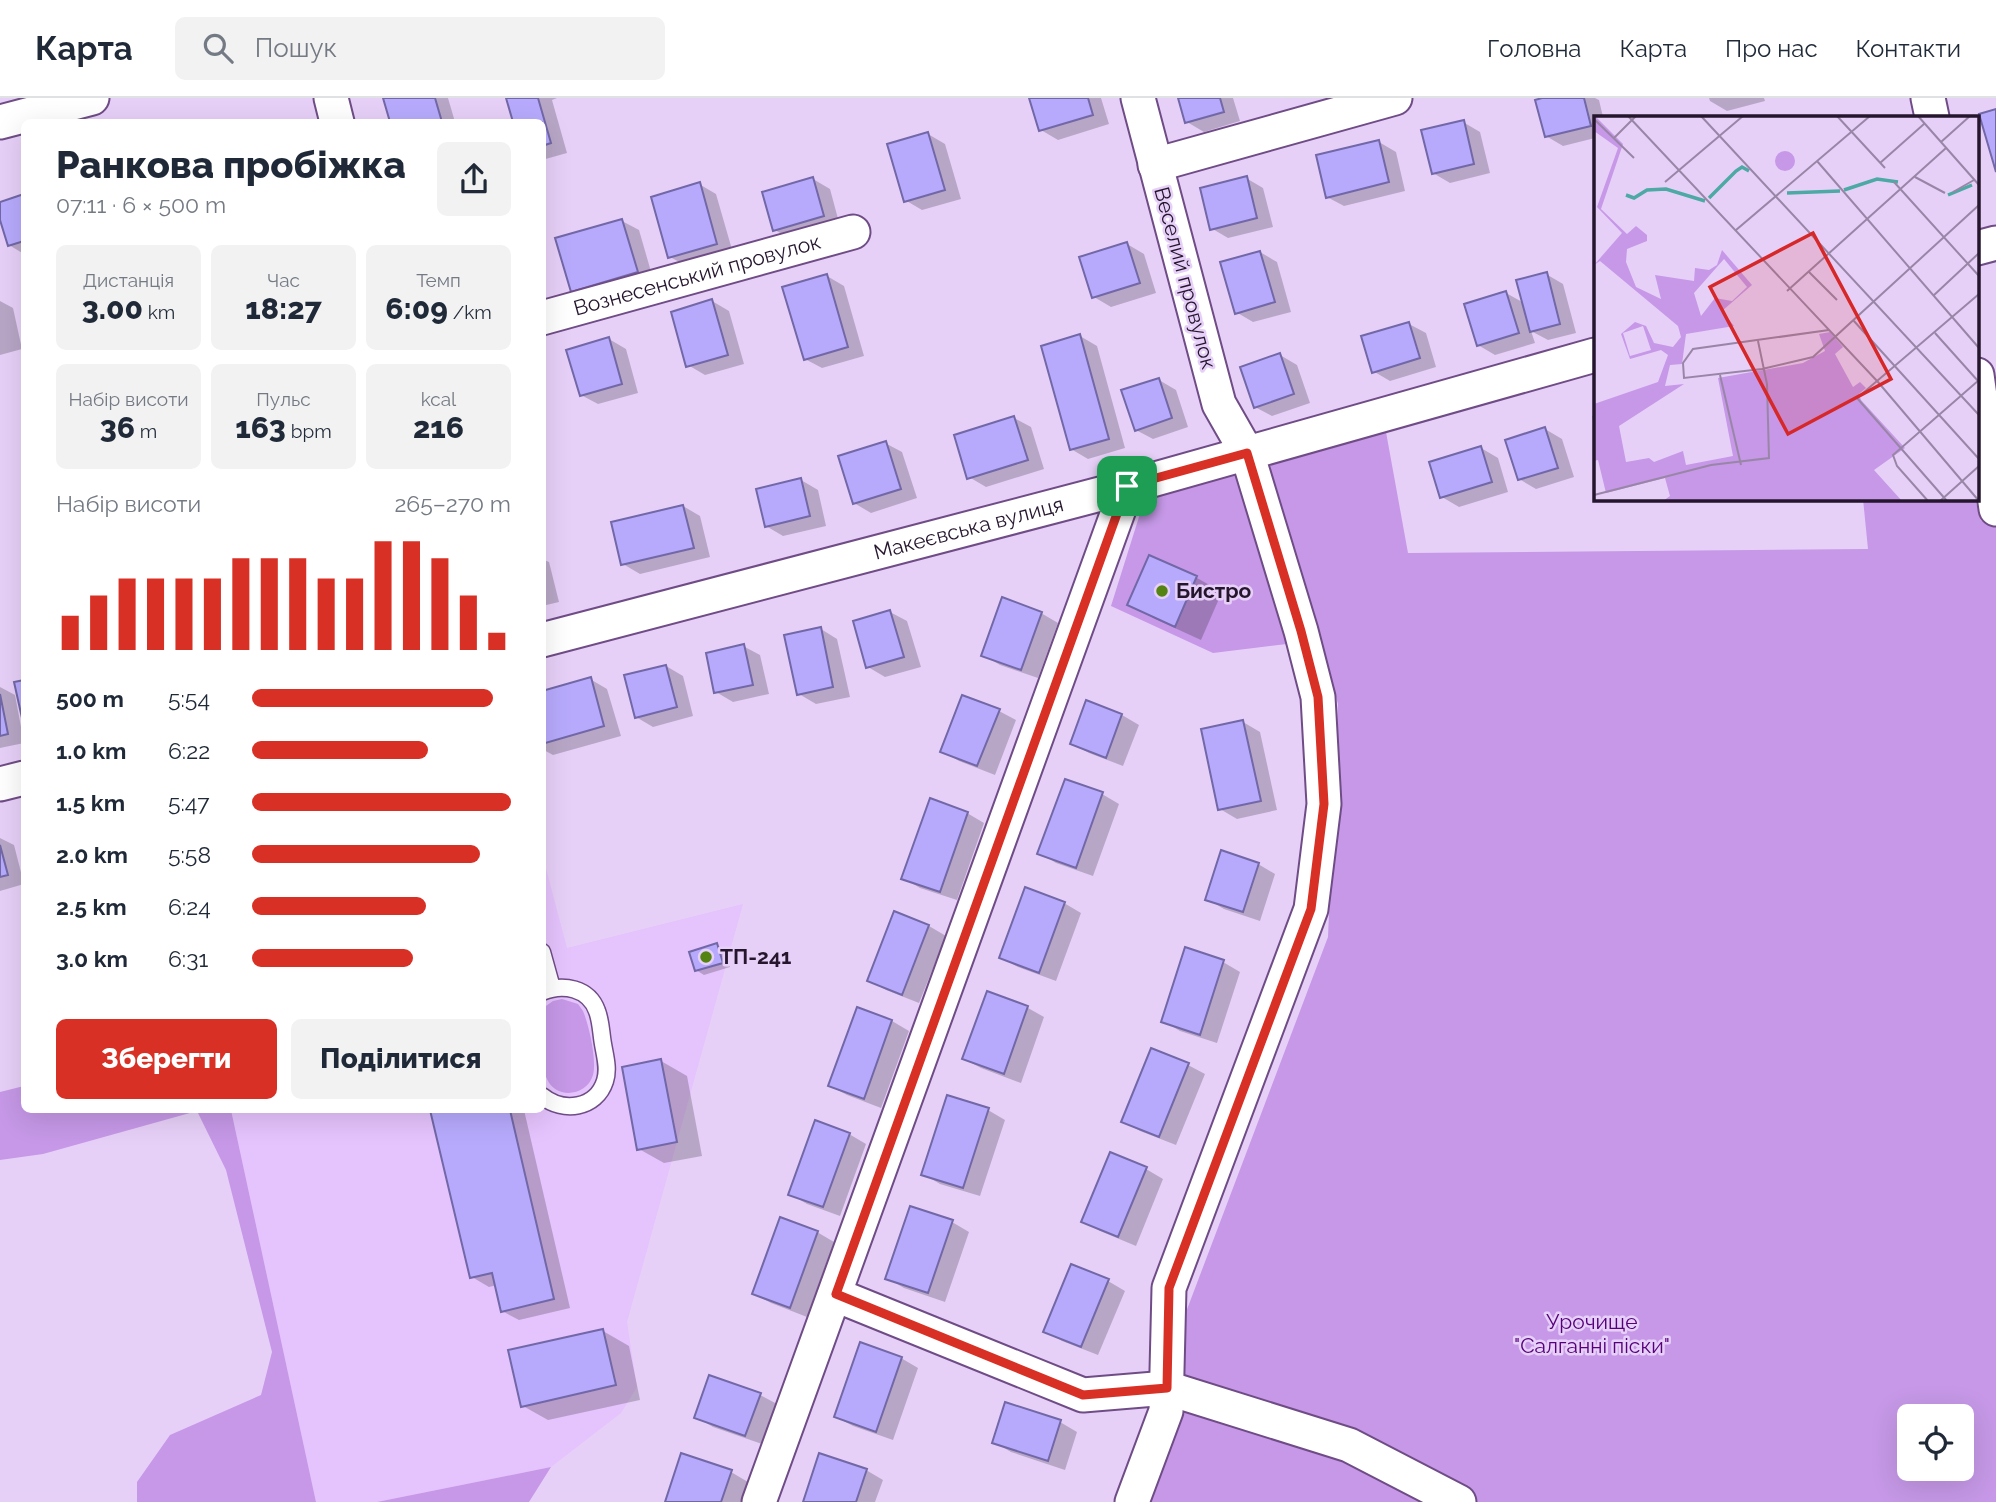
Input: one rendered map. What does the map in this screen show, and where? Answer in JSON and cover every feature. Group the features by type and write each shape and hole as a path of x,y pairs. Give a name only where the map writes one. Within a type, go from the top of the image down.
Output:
{"street":[{"path":"0,122 92,98"},
{"path":"331,98 336,119"},
{"name":"Веселий провулок","path":"1132,1502 1166,1411 1169,1288 1311,909 1324,804 1318,697 1301,631 1247,453 1219,404 1138,98"},
{"path":"1155,165 1395,98"},
{"path":"1928,98 1931,116"},
{"name":"Вознесенський провулок","path":"546,317 853,232"},
{"path":"1979,247 1996,243"},
{"name":"Макеєвська вулиця","path":"546,639 1127,486 1594,355"},
{"path":"1979,389 1996,509"},
{"path":"759,1502 1127,486"},
{"path":"0,784 21,779"},
{"path":"836,1294 1083,1395 1167,1388 1349,1445 1459,1502"}],"lane":[{"path":"546,1098 558,1105 576,1107 592,1100 603,1086 607,1067 597,1012 592,1002 575,989 547,990"}],"shaded area":[{"path":"546,868 567,948 743,904 627,1322 637,1387 621,1413 551,1467 377,1502 316,1502 232,1113 546,1113"}],"green space":[{"name":"Урочище \"Салганні піски\"","path":"1384,421 1408,553 1868,549 1863,500 1975,500 1981,521 1996,523 1996,1502 1149,1502 1183,1320 1328,937 1338,704 1320,640 1213,653 1111,606 1149,485"},
{"path":"562,999 578,1004 590,1034 593,1075 585,1087 571,1093 564,1093 551,1086 546,1076 546,1006"},
{"path":"21,1087 21,1113 190,1113 43,1154 0,1160 0,1092"},
{"path":"198,1113 232,1113 316,1502 137,1502 137,1482 170,1435 261,1395 272,1352 226,1170"},
{"path":"551,1467 529,1502 377,1502"}],"building":[{"path":"383,98 435,98 441,119 389,119"},
{"path":"506,98 538,98 544,119 512,119"},
{"path":"1029,98 1088,98 1093,115 1039,131"},
{"path":"1178,98 1220,98 1224,112 1185,123"},
{"path":"1584,98 1591,126 1545,137 1535,100"},
{"path":"1996,109 1996,172 1979,114"},
{"path":"1464,120 1474,164 1432,174 1421,130"},
{"path":"546,126 551,143 546,145"},
{"path":"928,132 945,190 904,202 887,144"},
{"path":"1379,140 1389,182 1326,198 1316,155"},
{"path":"1247,176 1257,218 1210,230 1200,188"},
{"path":"813,177 824,216 773,231 762,192"},
{"path":"700,182 717,244 668,258 651,197"},
{"path":"21,195 21,242 8,246 0,220 0,202"},
{"path":"622,219 638,272 571,292 555,238"},
{"path":"1127,242 1140,283 1092,298 1079,257"},
{"path":"1260,251 1275,302 1235,314 1220,262"},
{"path":"1547,272 1560,324 1530,332 1516,280"},
{"path":"827,274 848,347 804,360 782,287"},
{"path":"1506,291 1519,333 1477,346 1464,304"},
{"path":"712,299 728,355 686,367 671,312"},
{"path":"1409,322 1420,358 1372,373 1361,336"},
{"path":"1080,334 1109,439 1070,450 1041,346"},
{"path":"609,337 622,384 580,396 566,350"},
{"path":"1280,353 1294,394 1254,408 1240,367"},
{"path":"1159,378 1172,418 1135,431 1121,390"},
{"path":"1014,416 1028,460 967,479 954,435"},
{"path":"1545,427 1558,468 1518,480 1505,440"},
{"path":"886,441 901,489 853,504 838,456"},
{"path":"1481,446 1492,482 1440,498 1429,462"},
{"path":"801,478 810,516 765,527 756,489"},
{"path":"683,505 694,548 621,565 611,522"},
{"name":"Бистро","path":"1149,555 1197,576 1175,627 1127,605"},
{"path":"1002,597 1042,612 1021,670 981,656"},
{"path":"890,610 904,657 866,668 853,621"},
{"path":"821,627 833,687 797,695 784,635"},
{"path":"744,644 753,685 714,693 706,653"},
{"path":"666,665 677,707 635,718 624,675"},
{"path":"591,677 604,726 546,743 546,690"},
{"path":"21,681 21,714 14,682"},
{"path":"0,694 8,734 0,736"},
{"path":"962,695 1000,709 977,766 940,752"},
{"path":"1086,700 1122,714 1106,758 1070,744"},
{"path":"1243,720 1261,801 1218,810 1201,729"},
{"path":"1065,779 1103,792 1076,868 1037,854"},
{"path":"930,798 968,812 940,892 901,879"},
{"path":"0,845 8,875 0,877"},
{"path":"1221,850 1259,863 1243,912 1205,900"},
{"path":"1025,887 1065,902 1039,973 999,958"},
{"path":"894,911 929,925 902,995 867,981"},
{"name":"ТП-241","path":"717,943 723,963 695,971 689,952"},
{"path":"1185,947 1224,960 1200,1035 1161,1022"},
{"path":"987,991 1028,1006 1004,1074 962,1059"},
{"path":"857,1007 892,1020 864,1099 828,1086"},
{"path":"1151,1048 1189,1063 1159,1137 1121,1122"},
{"path":"661,1059 677,1142 637,1150 622,1067"},
{"path":"947,1095 989,1108 963,1188 921,1175"},
{"path":"431,1113 511,1113 554,1299 501,1312 492,1273 470,1278"},
{"path":"815,1120 850,1133 823,1207 788,1195"},
{"path":"1110,1152 1147,1167 1118,1237 1081,1222"},
{"path":"910,1206 953,1220 928,1293 885,1279"},
{"path":"780,1217 818,1231 790,1308 752,1294"},
{"path":"1071,1264 1109,1279 1081,1347 1043,1332"},
{"path":"603,1329 616,1385 521,1407 508,1350"},
{"path":"860,1342 902,1357 876,1432 834,1417"},
{"path":"709,1375 761,1393 745,1436 694,1418"},
{"path":"1005,1402 1061,1420 1048,1461 992,1443"},
{"path":"681,1453 732,1470 721,1502 665,1502"},
{"path":"819,1453 867,1469 856,1502 803,1502"}],"place":[{"name":"Бистро","path":"1162,591"},
{"name":"ТП-241","path":"706,957"}],"route":[{"path":"1247,453 1301,631 1318,697 1324,804 1311,909 1169,1288 1167,1388 1083,1395 836,1294 1127,486 1247,453"}]}
